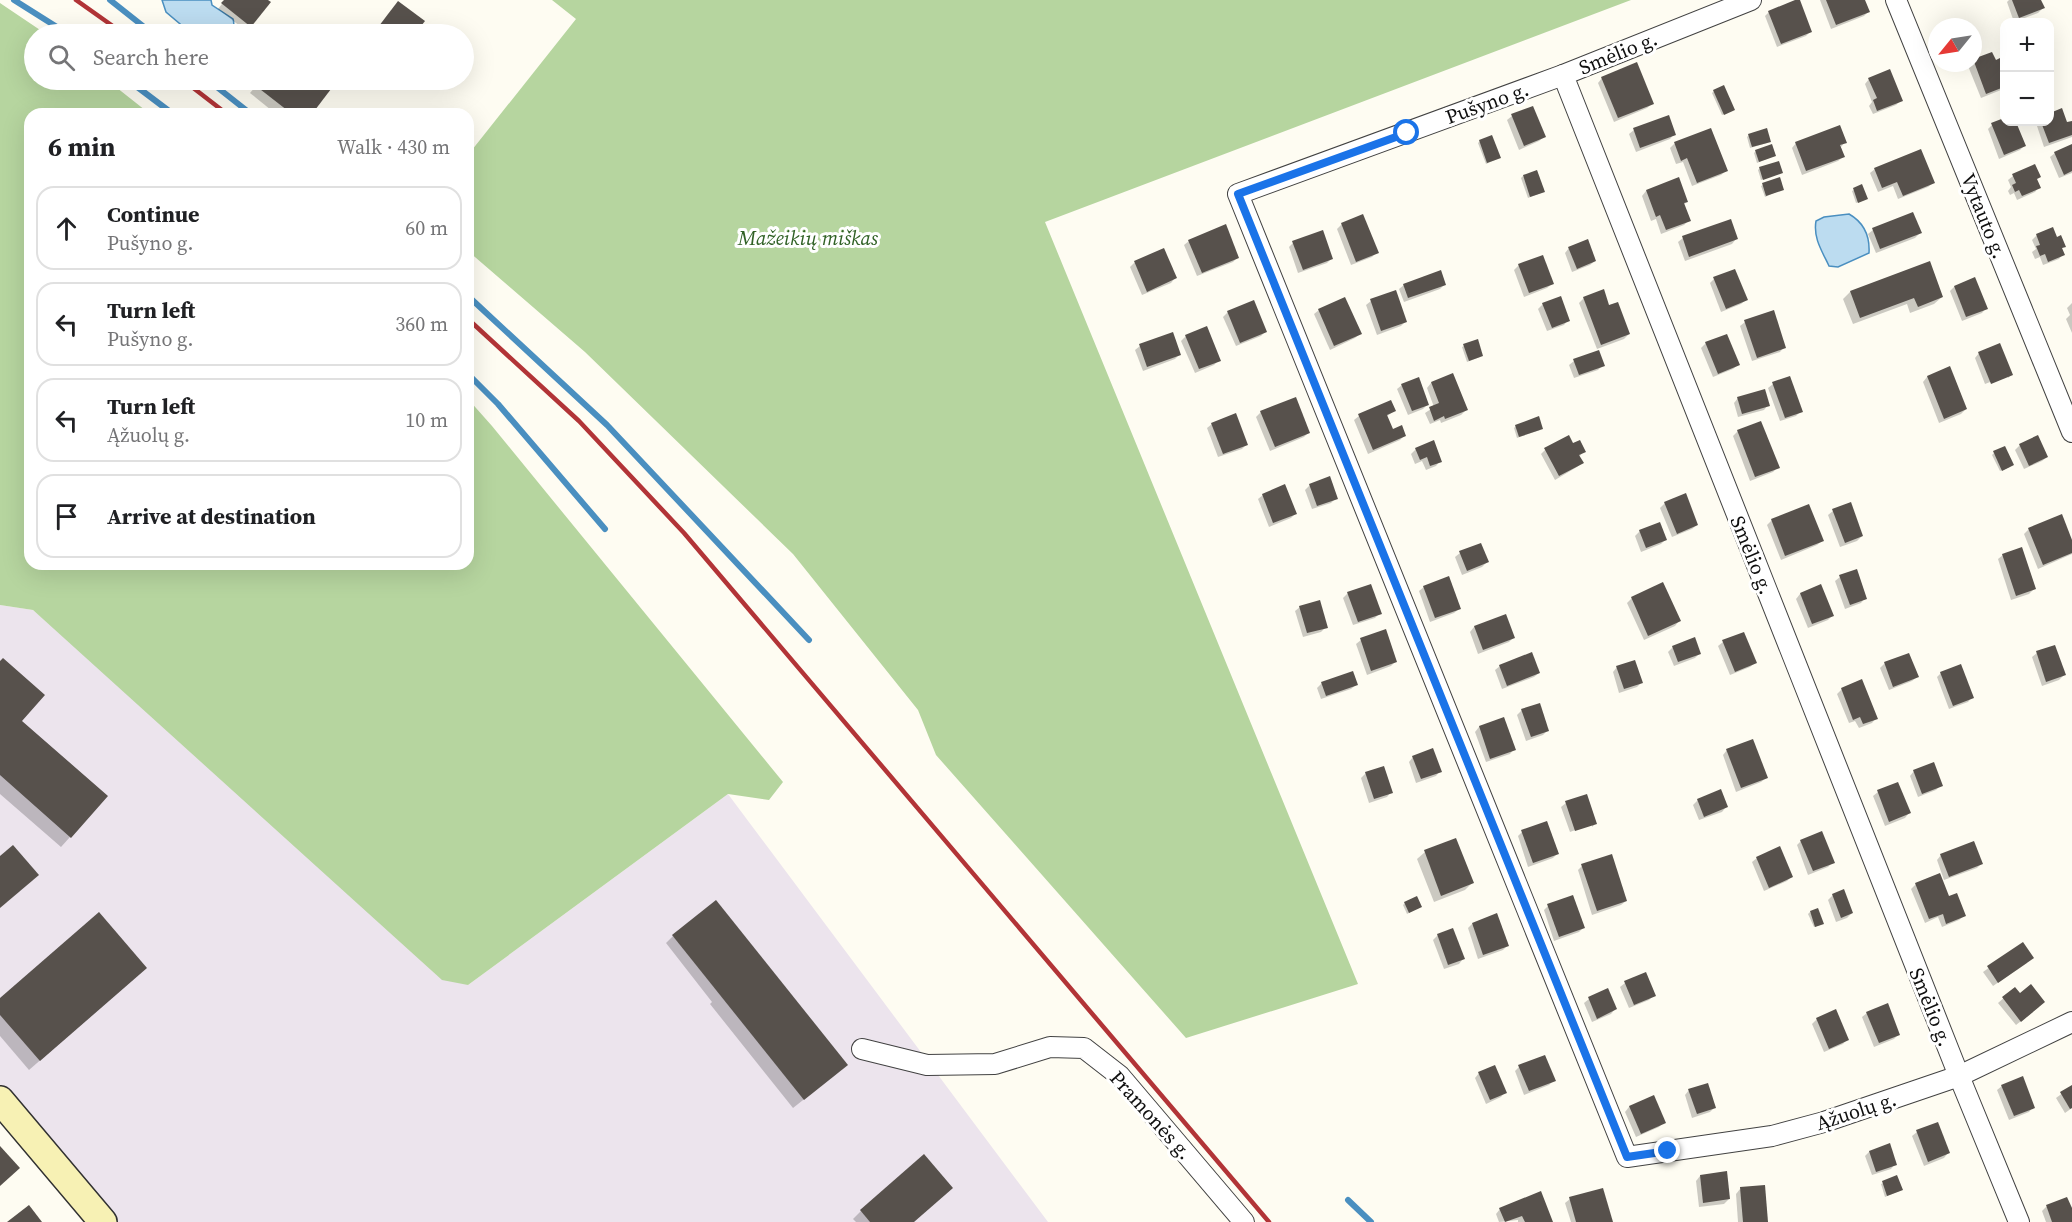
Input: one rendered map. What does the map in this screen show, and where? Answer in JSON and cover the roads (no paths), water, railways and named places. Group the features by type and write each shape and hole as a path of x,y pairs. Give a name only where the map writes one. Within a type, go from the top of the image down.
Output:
{"main road":[{"path":"0,1100 103,1222"}],"street":[{"name":"Smėlio g.","path":"1751,0 1563,75 1959,1076 2019,1222"},
{"name":"Vytauto g.","path":"1896,0 2072,432"},
{"name":"Pušyno g.","path":"1563,75 1238,194 1627,1157"},
{"name":"Ąžuolų g.","path":"1627,1157 1772,1136 1869,1108 1959,1076 2072,1022"},
{"name":"Pramonės g.","path":"862,1049 927,1065 995,1064 1050,1047 1084,1048 1120,1076 1244,1222"}],"water":[{"path":"162,0 211,0 212,5 233,19 234,23 180,24 166,12"},
{"path":"1849,214 1865,230 1869,253 1838,267 1829,266 1817,239 1816,221 1824,217"}],"waterway":[{"path":"14,0 52,24"},
{"path":"110,0 140,24"},
{"path":"141,90 165,108"},
{"path":"221,90 243,108"},
{"path":"474,302 607,425 809,640"},
{"path":"474,380 498,404 605,529"},
{"path":"1348,1200 1371,1222"}],"railway":[{"path":"76,0 110,24"},
{"path":"196,90 219,108"},
{"path":"474,325 579,421 684,533 1269,1222"}],"park label":[{"name":"Mažeikių miškas","path":"808,238"}]}
